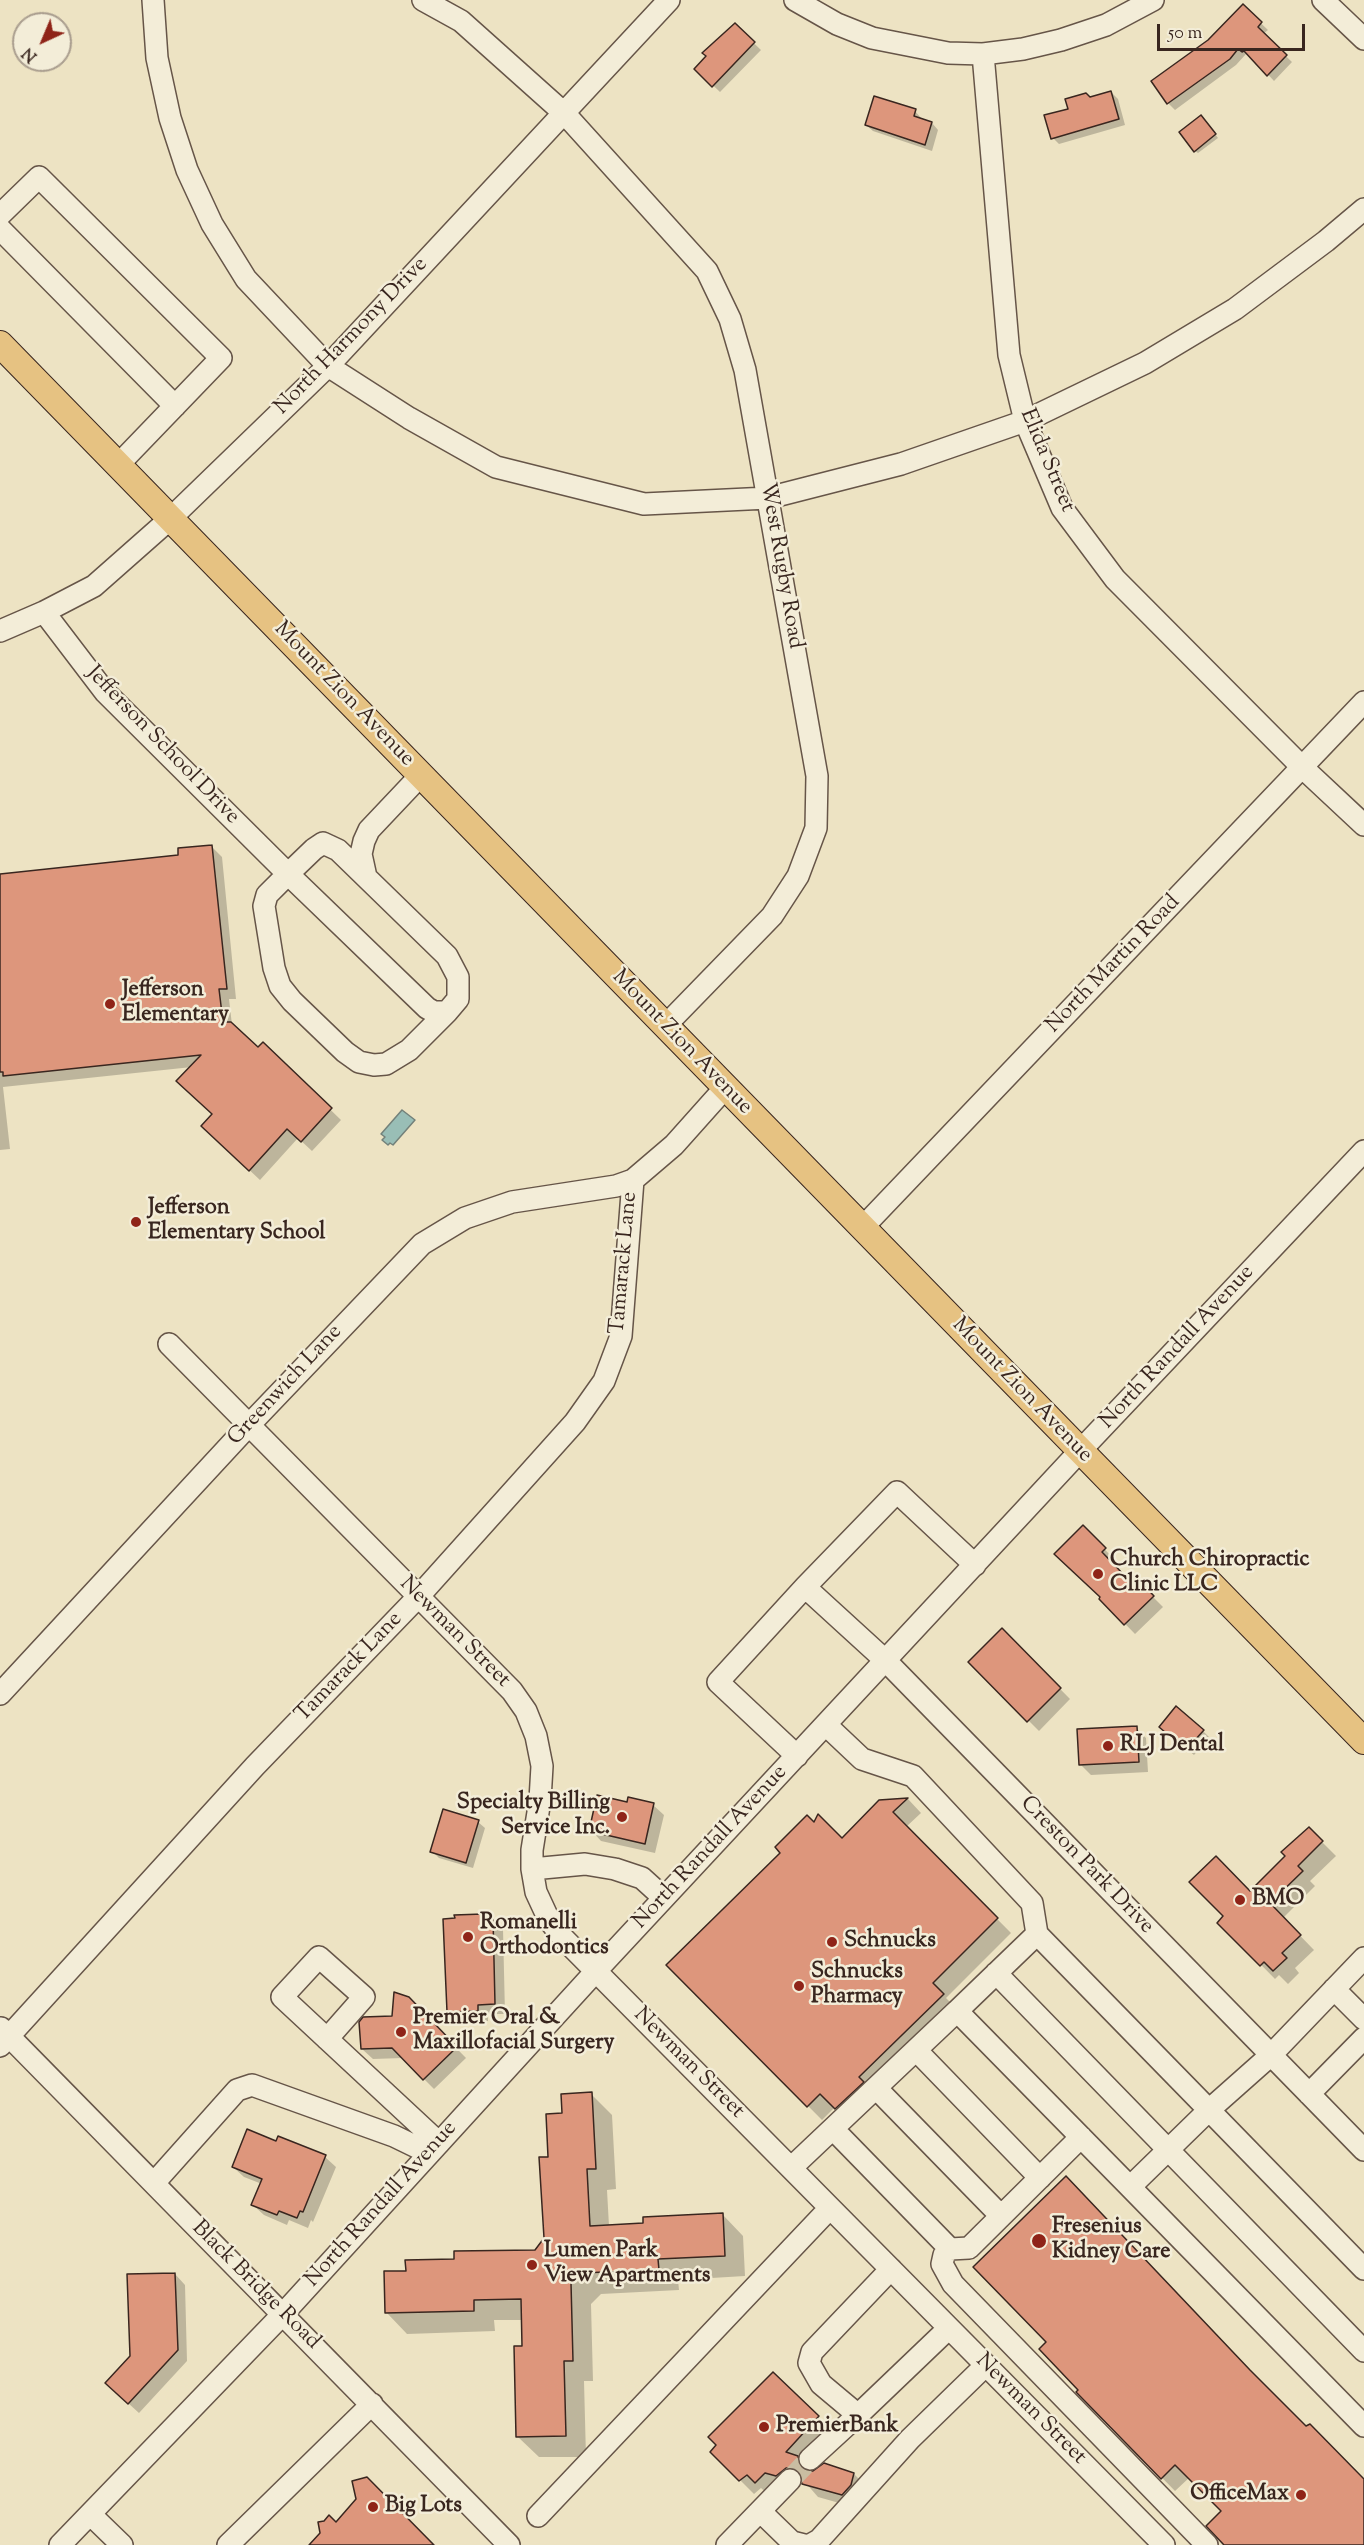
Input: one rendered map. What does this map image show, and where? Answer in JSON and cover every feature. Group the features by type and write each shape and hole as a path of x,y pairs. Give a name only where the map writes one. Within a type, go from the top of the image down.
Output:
{"main road":[{"name":"Mount Zion Avenue","path":"0,344 724,1089 863,1227 1364,1741"}],"street":[{"path":"153,0 157,58 170,118 187,170 212,224 246,279 328,366 409,418 496,467 644,504 768,498 901,465 1025,421 1145,363 1235,309 1326,241 1364,209"},
{"name":"West Rugby Road","path":"423,0 461,21 565,114 706,271 730,319 745,370 817,776 816,828 798,876 772,916 665,1026"},
{"name":"North Harmony Drive","path":"0,631 44,612 94,586 171,518 328,366 669,0"},
{"path":"795,0 837,24 873,38 948,53 983,54 1023,49 1061,40 1106,25 1154,0"},
{"path":"1323,0 1364,39"},
{"name":"Elida Street","path":"983,54 1009,355 1025,421 1062,508 1115,579 1303,768 1364,825"},
{"path":"0,215 39,177 221,358 118,465"},
{"path":"0,229 176,406"},
{"name":"Jefferson School Drive","path":"44,612 105,692 288,874 427,1008 434,1012 447,1012"},
{"name":"North Martin Road","path":"863,1227 1364,702"},
{"path":"366,877 361,854 369,830 421,775"},
{"path":"322,843 338,850 366,877 447,956 458,977 458,999 409,1050 386,1064 359,1062 345,1052 292,1001 280,986 274,968 264,906 267,895 322,843"},
{"path":"633,1180 674,1144 724,1089"},
{"name":"North Randall Avenue","path":"60,2545 283,2314 596,1971 1080,1451 1364,1151"},
{"name":"Greenwich Lane","path":"0,1694 249,1425 422,1244 465,1218 512,1202 615,1186 633,1180"},
{"name":"Tamarack Lane","path":"3,2036 255,1766 418,1598 575,1422 604,1381 621,1336 633,1180"},
{"name":"Newman Street","path":"169,1344 512,1691 526,1711 536,1736 542,1766 540,1800 532,1850 532,1869 536,1892 549,1920 564,1939 1164,2545"},
{"path":"798,1756 718,1682 805,1587 897,1492 975,1565"},
{"name":"Creston Park Drive","path":"805,1587 886,1661 1364,2150"},
{"path":"826,1725 862,1759 913,1776 1032,1903 1037,1934 1364,2269"},
{"path":"532,1869 585,1864 615,1869 642,1878 664,1898"},
{"path":"791,2168 1037,1934"},
{"path":"1130,2187 1209,2110 1271,2055 1364,1958"},
{"path":"996,1973 1364,2351"},
{"path":"1334,1989 1364,2019"},
{"path":"957,2011 1364,2426"},
{"name":"Black Bridge Road","path":"3,2036 154,2183 509,2545"},
{"path":"1309,2094 1364,2038"},
{"path":"327,2039 434,2148"},
{"path":"916,2050 1040,2178"},
{"path":"154,2183 237,2091 252,2085 434,2148"},
{"path":"876,2088 1001,2216"},
{"path":"833,2129 950,2249"},
{"path":"1082,2137 969,2248 950,2249 944,2256 942,2264 953,2284 1207,2545"},
{"path":"538,2516 830,2208"},
{"path":"858,2415 822,2384 809,2364 812,2352 891,2269"},
{"path":"928,2307 953,2284"},
{"path":"810,2459 949,2328"},
{"path":"810,2545 819,2540 910,2439 986,2365"},
{"path":"228,2545 372,2404"},
{"path":"727,2545 790,2480"},
{"path":"760,2511 792,2542 804,2545"},
{"path":"90,2514 122,2545"}],"water":[{"path":"402,1110 415,1120 393,1145 390,1143 388,1145 382,1140 385,1137 381,1134"}],"building":[{"path":"1243,4 1262,22 1258,27 1287,55 1267,76 1244,51 1238,49 1230,59 1167,104 1151,81 1208,40"},
{"path":"735,23 755,42 712,87 694,69 706,56 702,53"},
{"path":"1111,91 1119,119 1051,139 1044,115 1068,109 1065,99 1086,93 1090,97"},
{"path":"874,96 916,109 914,116 932,122 925,145 865,125"},
{"path":"1201,115 1216,134 1194,152 1179,132"},
{"name":"Jefferson Elementary","path":"212,845 227,989 219,989 223,1022 231,1022 258,1047 263,1042 332,1108 301,1142 287,1129 249,1171 201,1126 212,1114 176,1081 201,1055 3,1076 3,1072 0,1072 0,874 178,855 178,848"},
{"name":"Church Chiropractic Clinic LLC","path":"1083,1525 1106,1548 1102,1552 1125,1576 1130,1571 1154,1596 1124,1625 1099,1599 1100,1597 1054,1554"},
{"path":"1002,1628 1061,1688 1027,1722 968,1662"},
{"path":"1176,1706 1204,1730 1186,1750 1159,1727"},
{"name":"RLJ Dental","path":"1137,1726 1139,1762 1079,1765 1077,1729"},
{"name":"Specialty Billing Service Inc.","path":"597,1795 627,1802 628,1797 654,1803 645,1844 589,1831"},
{"name":"Schnucks","path":"908,1798 893,1812 998,1918 933,1983 944,1994 859,2077 864,2082 835,2109 820,2094 807,2107 666,1965 780,1853 775,1847 807,1815 814,1822 818,1814 842,1838 879,1800"},
{"path":"443,1809 479,1820 466,1863 430,1852"},
{"name":"BMO","path":"1309,1827 1323,1841 1298,1866 1303,1871 1270,1903 1301,1935 1282,1953 1287,1958 1273,1971 1264,1962 1260,1966 1217,1923 1223,1916 1189,1882 1216,1856 1250,1891 1285,1856 1281,1852"},
{"path":"483,1914 483,1918 493,1917 495,2004 478,2005 478,2011 447,2012 443,1919 455,1918 454,1915"},
{"name":"Premier Oral & Maxillofacial Surgery","path":"394,1992 409,1997 457,2047 423,2080 392,2048 361,2049 359,2022 363,2017 392,2016"},
{"name":"Lumen Park View Apartments","path":"592,2092 596,2169 587,2169 590,2226 643,2223 643,2217 723,2213 725,2256 658,2259 659,2270 580,2273 571,2283 573,2361 564,2361 566,2436 516,2437 514,2346 522,2346 521,2299 474,2300 474,2311 385,2313 384,2271 406,2271 405,2260 454,2259 454,2251 535,2250 544,2238 539,2157 548,2157 546,2114 562,2113 561,2094"},
{"path":"247,2129 276,2141 278,2136 326,2155 303,2212 300,2211 297,2218 279,2211 277,2215 251,2205 262,2179 232,2167"},
{"path":"1066,2176 1250,2370 1306,2426 1310,2424 1364,2479 1364,2545 1224,2545 1206,2526 1221,2511 1175,2465 1161,2479 1076,2392 1078,2390 1039,2349 1046,2342 973,2267"},
{"path":"175,2273 178,2350 128,2404 105,2383 130,2356 127,2274"},
{"name":"PremierBank","path":"773,2372 819,2416 786,2452 798,2456 800,2467 807,2471 813,2471 824,2463 854,2473 851,2485 842,2495 802,2484 799,2471 793,2468 786,2468 776,2476 765,2473 755,2483 747,2475 739,2481 710,2452 716,2445 708,2437"},
{"name":"Big Lots","path":"367,2477 434,2545 309,2545 320,2533 318,2522 324,2521 329,2515 336,2522 356,2499 352,2481"}],"tunnel":[{"path":"790,2480 810,2459"}],"place":[{"name":"Jefferson Elementary","path":"110,1004"},
{"name":"Jefferson Elementary School","path":"136,1222"},
{"name":"Church Chiropractic Clinic LLC","path":"1098,1574"},
{"name":"RLJ Dental","path":"1108,1746"},
{"name":"Specialty Billing Service Inc.","path":"622,1817"},
{"name":"BMO","path":"1240,1900"},
{"name":"Romanelli Orthodontics","path":"468,1937"},
{"name":"Schnucks","path":"832,1942"},
{"name":"Schnucks Pharmacy","path":"799,1986"},
{"name":"Premier Oral & Maxillofacial Surgery","path":"401,2032"},
{"name":"Fresenius Kidney Care","path":"1039,2241"},
{"name":"Lumen Park View Apartments","path":"532,2265"},
{"name":"PremierBank","path":"764,2427"},
{"name":"OfficeMax","path":"1301,2495"},
{"name":"Big Lots","path":"373,2507"}]}
